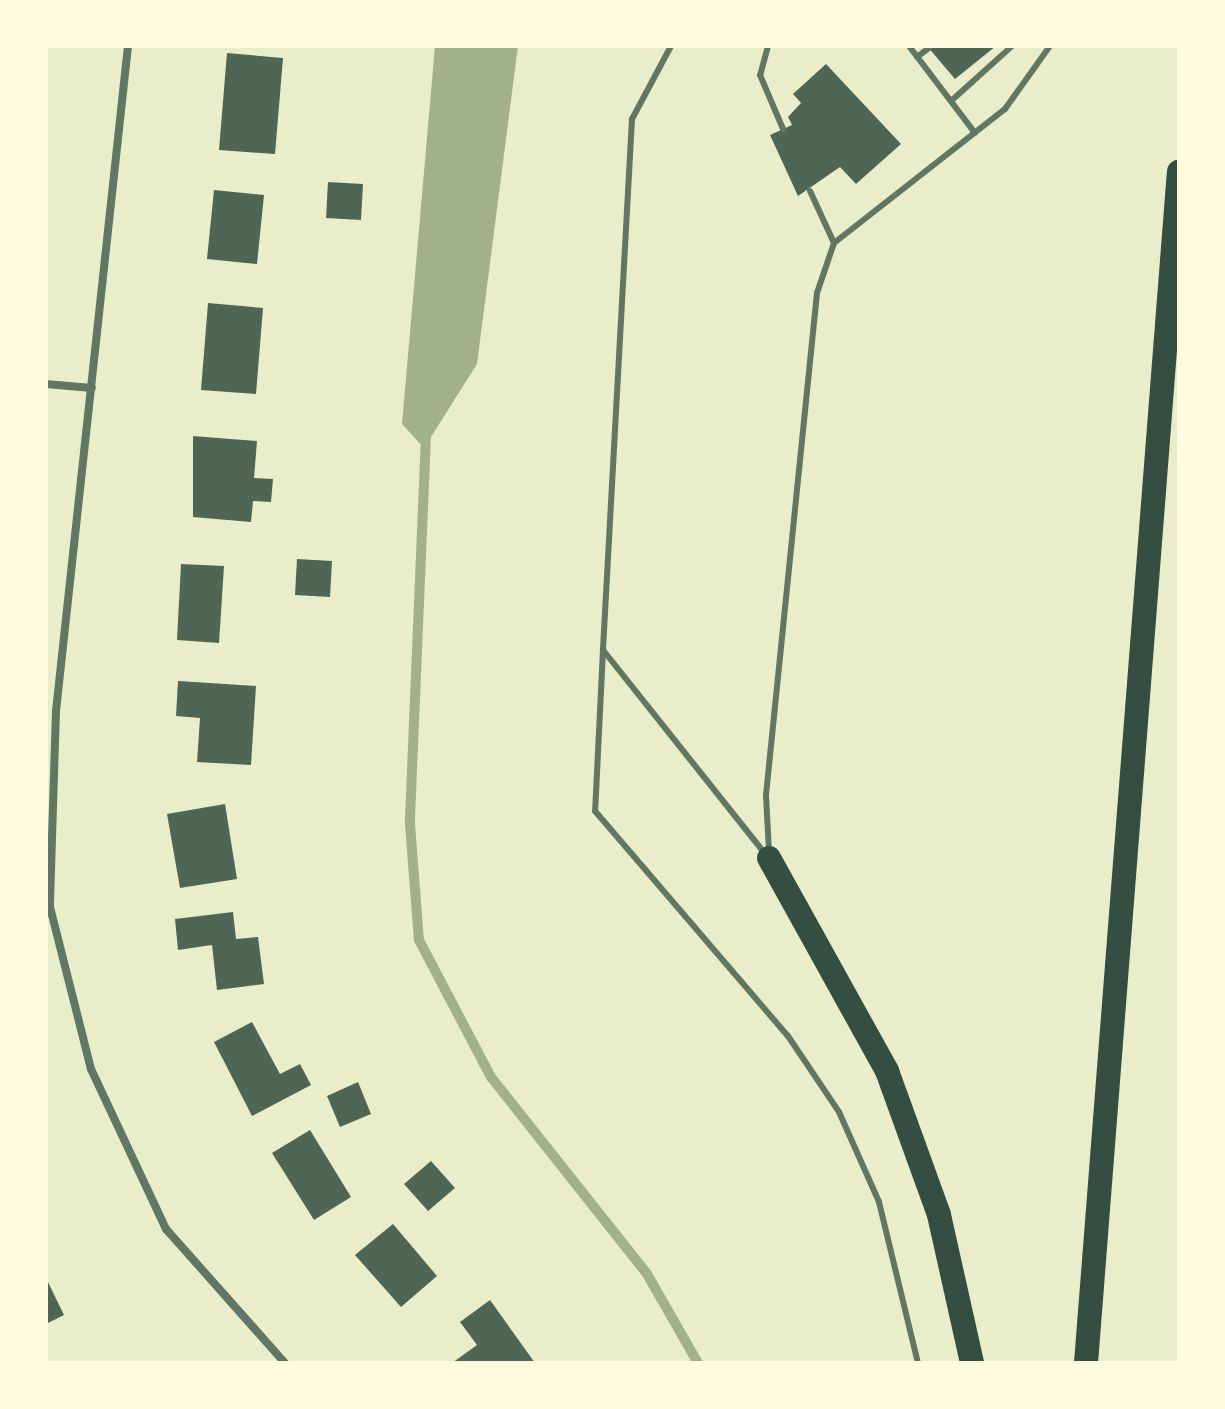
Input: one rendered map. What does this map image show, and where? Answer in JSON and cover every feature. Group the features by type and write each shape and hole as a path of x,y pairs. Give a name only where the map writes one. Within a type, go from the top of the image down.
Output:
{"highway":[{"path":"1086,1363 1179,172"},
{"path":"769,858 887,1071 939,1215 972,1363"}],"street":[{"path":"128,46 56,711 48,907 91,1069 166,1229 285,1363"},
{"path":"46,384 92,388"}],"lane":[{"path":"671,46 632,119 595,811 788,1036 839,1112 879,1202 918,1363"},
{"path":"768,46 760,75 783,129"},
{"path":"909,46 975,133"},
{"path":"951,101 1012,46"},
{"path":"769,858 766,795 817,293 834,243 975,133 1023,90 1050,46"},
{"path":"917,57 929,48"},
{"path":"810,191 834,243"},
{"path":"603,650 769,858"}],"shaded area":[{"path":"435,46 518,46 477,364 424,448 402,424"}],"building":[{"path":"927,46 996,46 955,79"},
{"path":"227,53 283,58 275,154 219,150"},
{"path":"826,64 901,144 856,184 840,167 798,196 770,135 792,125 788,117 801,103 793,94"},
{"path":"328,182 363,184 361,220 326,218"},
{"path":"214,190 264,195 257,264 207,259"},
{"path":"208,303 263,308 256,394 201,390"},
{"path":"193,436 257,441 254,478 273,479 271,502 253,501 251,522 193,517"},
{"path":"297,559 332,561 330,597 295,595"},
{"path":"181,564 224,566 219,643 177,640"},
{"path":"178,681 256,686 251,765 197,762 200,718 176,716"},
{"path":"225,804 237,879 180,888 167,814"},
{"path":"233,912 236,939 258,937 264,984 217,990 212,945 178,950 175,919"},
{"path":"252,1022 280,1074 300,1064 311,1085 252,1116 214,1042"},
{"path":"358,1082 371,1114 340,1127 327,1096"},
{"path":"310,1130 351,1197 314,1220 272,1153"},
{"path":"431,1161 455,1188 428,1211 404,1184"},
{"path":"393,1224 437,1276 401,1307 355,1255"},
{"path":"46,1278 64,1315 46,1324"},
{"path":"490,1300 535,1363 452,1363 477,1345 460,1322"}],"waterway":[{"path":"426,436 410,824 419,940 491,1077 647,1274 698,1363"}]}
